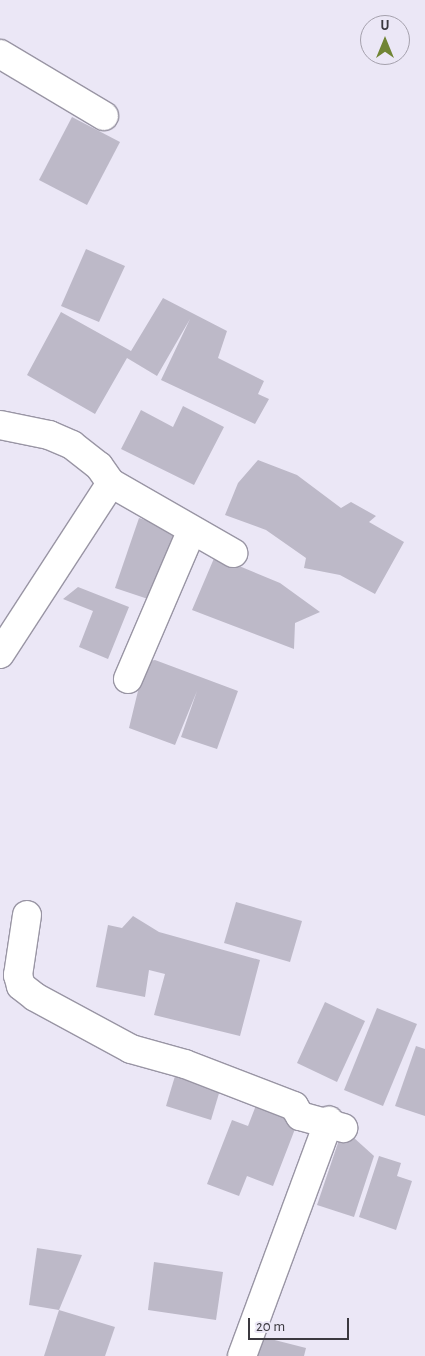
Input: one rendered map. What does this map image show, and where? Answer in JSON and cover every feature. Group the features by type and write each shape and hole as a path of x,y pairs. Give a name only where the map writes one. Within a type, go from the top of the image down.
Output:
{"street":[{"path":"0,54 104,116"},
{"path":"0,425 48,434 72,445 99,466 111,483 233,553"},
{"path":"0,654 111,483"},
{"path":"128,679 192,530"},
{"path":"27,915 18,975 21,986 35,997 131,1049 185,1064 294,1106 300,1116 336,1125 242,1356"}],"building":[{"path":"72,117 120,142 87,205 39,180"},
{"path":"86,249 125,266 99,322 61,306"},
{"path":"163,298 227,331 218,358 264,381 258,394 269,399 255,424 161,380 190,319 157,376 127,358 95,414 27,375 61,312 131,351"},
{"path":"183,406 224,427 194,485 121,449 141,410 173,427"},
{"path":"258,460 297,475 341,508 351,502 376,516 369,522 404,542 375,594 340,575 304,568 306,558 266,530 225,515 238,483"},
{"path":"139,518 178,531 154,601 115,588"},
{"path":"215,556 280,583 320,612 295,623 294,649 192,610"},
{"path":"78,587 129,607 108,659 79,647 93,611 63,599"},
{"path":"155,660 238,691 217,749 181,737 197,691 175,745 129,728 145,662"},
{"path":"236,902 302,921 290,962 224,943"},
{"path":"133,916 159,932 260,960 240,1036 154,1015 165,974 149,970 145,997 96,987 108,925 122,928"},
{"path":"325,1002 365,1021 337,1082 297,1063"},
{"path":"377,1008 417,1024 383,1106 344,1090"},
{"path":"416,1046 425,1049 425,1116 395,1106"},
{"path":"178,1066 223,1080 211,1120 166,1106"},
{"path":"258,1100 300,1116 273,1186 247,1176 239,1196 207,1184 232,1120 248,1126"},
{"path":"343,1128 374,1156 354,1217 317,1205"},
{"path":"379,1156 401,1163 397,1176 412,1181 396,1230 359,1217"},
{"path":"37,1248 82,1255 59,1310 29,1305"},
{"path":"154,1262 223,1272 216,1320 148,1310"},
{"path":"59,1310 115,1327 105,1356 44,1356"},
{"path":"247,1333 306,1348 304,1356 242,1356"}]}
